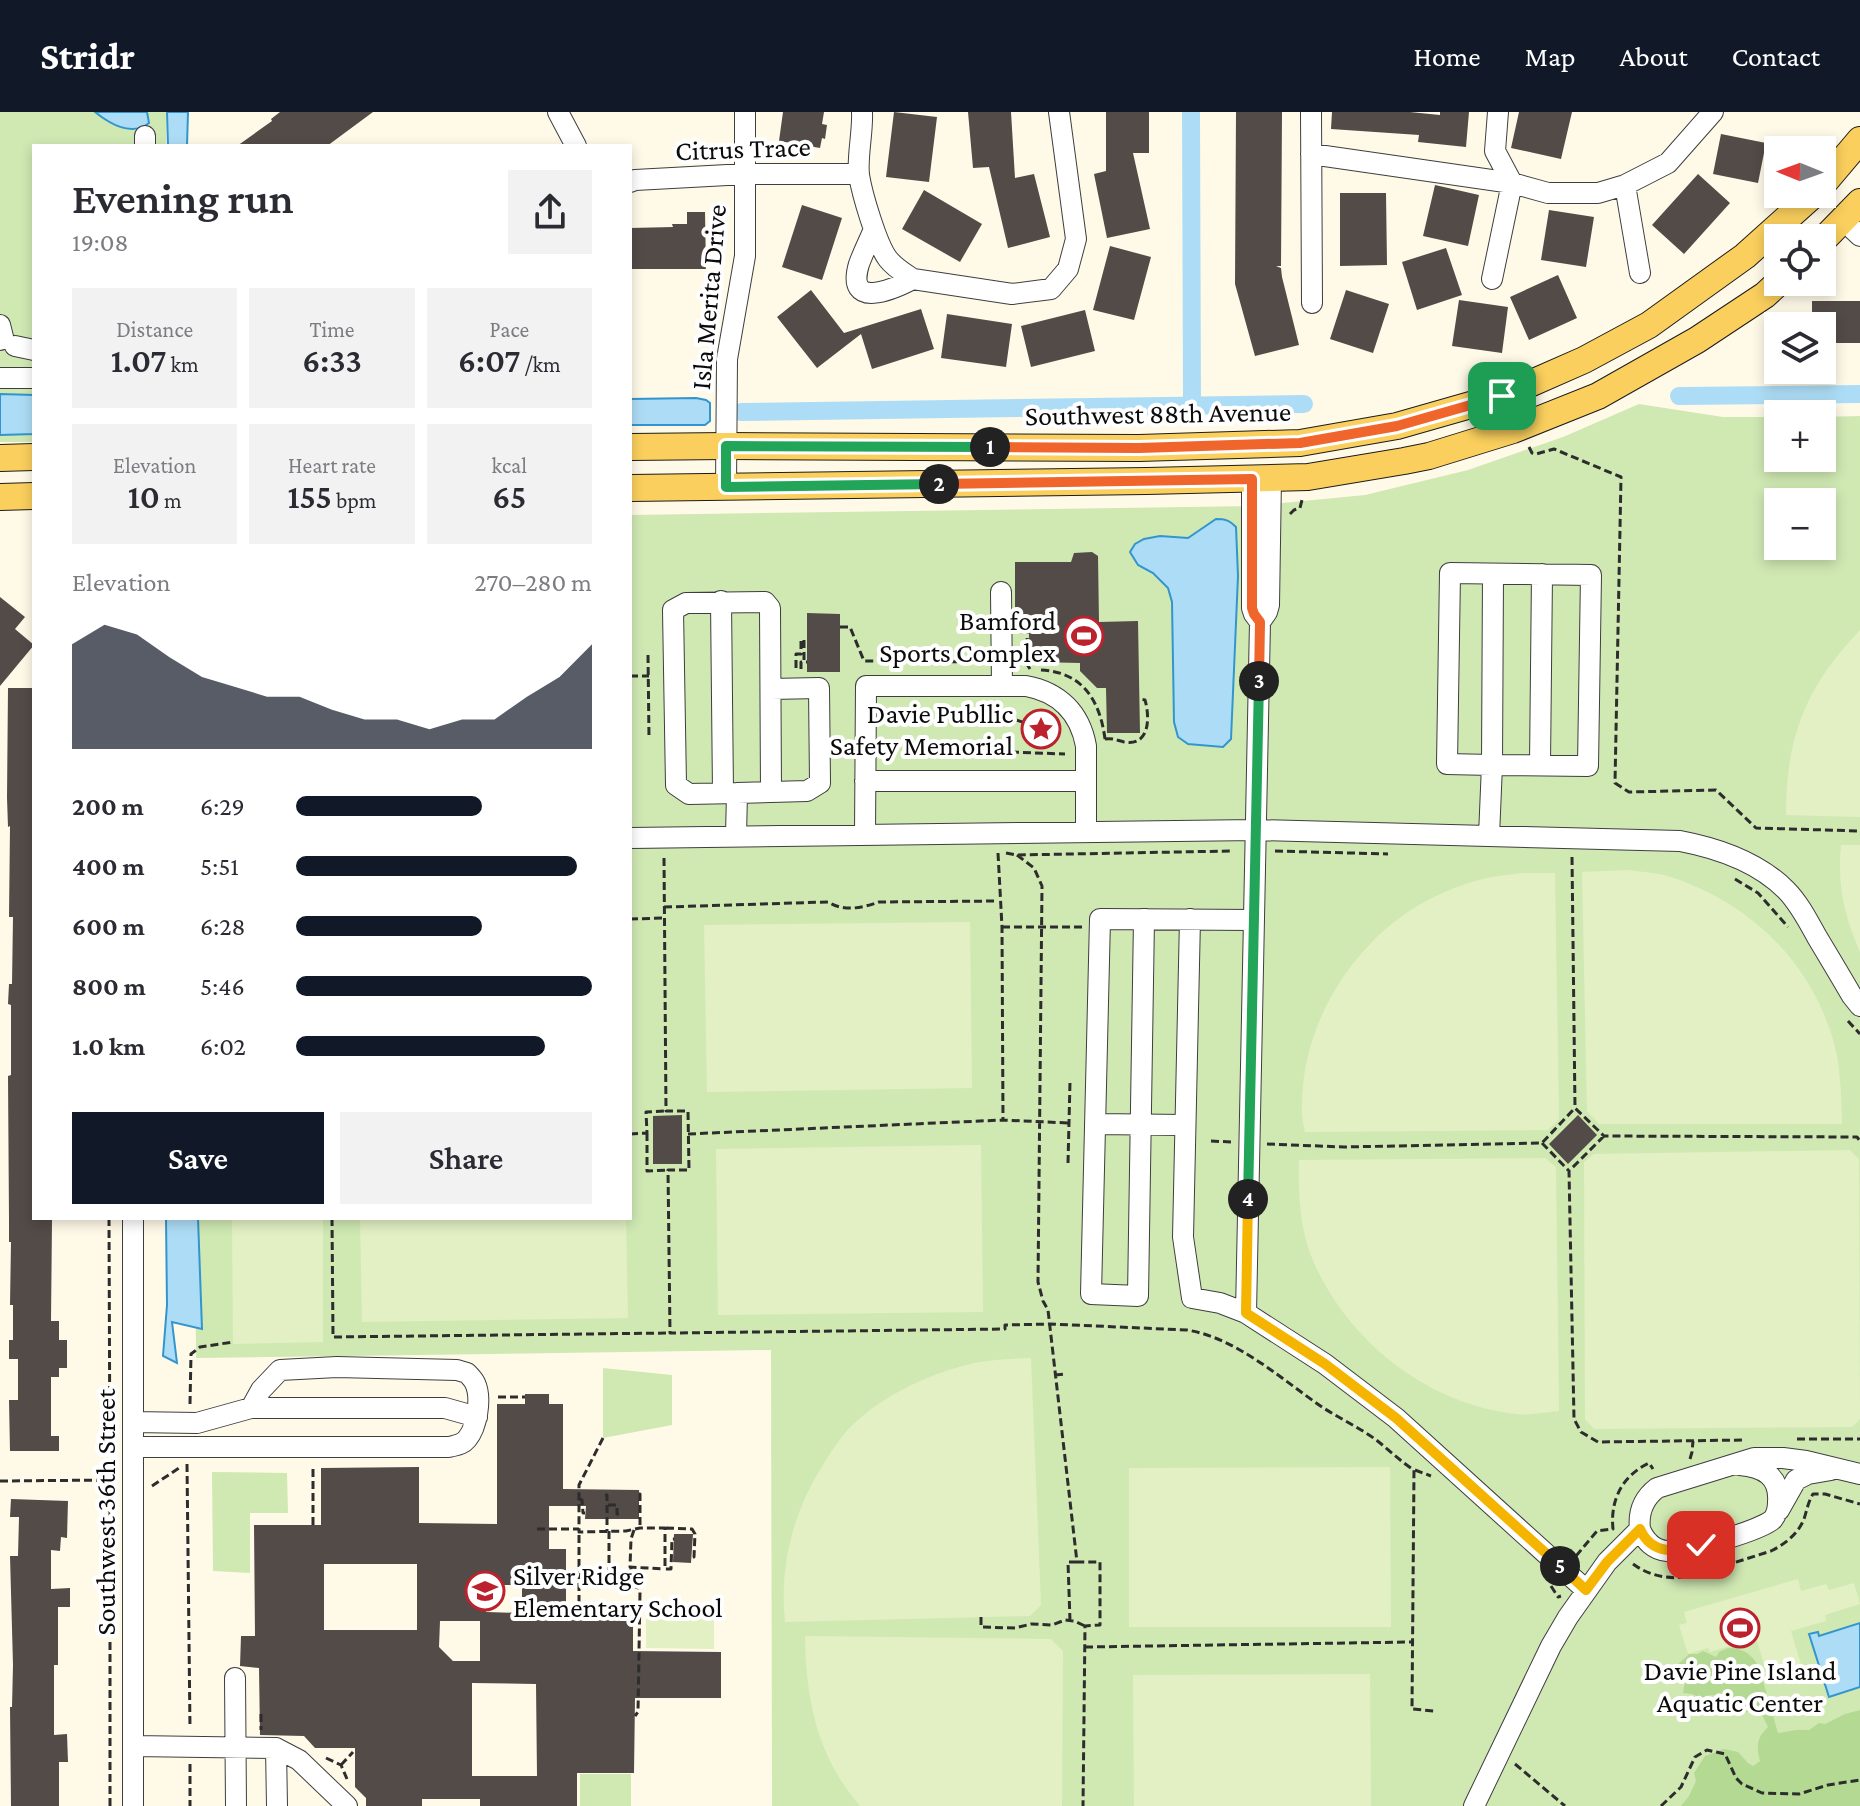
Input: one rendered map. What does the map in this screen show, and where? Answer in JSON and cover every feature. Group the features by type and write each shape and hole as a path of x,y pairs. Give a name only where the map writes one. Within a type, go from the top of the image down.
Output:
{"main road":[{"path":"1836,168 1860,140"},
{"name":"Southwest 88th Avenue","path":"632,447 1139,448 1300,443 1397,426 1502,396 1584,360 1649,325 1745,256 1798,208"},
{"path":"1836,231 1854,219"},
{"path":"632,488 1308,477 1404,461 1513,430 1598,396 1697,340 1764,296"},
{"path":"0,458 32,457"},
{"path":"0,497 32,496"}],"street":[{"path":"558,112 575,144"},
{"name":"Isla Merita Drive","path":"726,487 727,359 745,256 745,112"},
{"path":"862,112 859,174 874,229 888,259 913,279 1012,294 1051,289 1068,269 1076,239 1059,112"},
{"path":"1311,112 1312,303"},
{"path":"1492,279 1512,183 1495,151 1498,112"},
{"path":"1311,154 1512,183 1548,193 1598,193 1625,185 1668,163 1713,112"},
{"name":"Citrus Trace","path":"632,181 746,174 859,174"},
{"path":"1625,185 1640,273"},
{"path":"874,229 859,265 857,283 861,289 867,293 883,292 913,279"},
{"path":"0,325 3,337 16,346"},
{"path":"0,378 32,378"},
{"path":"1246,1313 1260,622 1252,608 1261,478"},
{"path":"1450,573 1493,574 1591,575 1588,766 1447,764 1450,573"},
{"path":"1489,836 1493,574"},
{"path":"1540,765 1542,574"},
{"path":"1001,592 1002,686"},
{"path":"771,689 819,688 820,783 807,791 689,794 676,785 673,610 686,603 721,601 765,602 770,608 771,791"},
{"path":"721,601 730,793 736,836"},
{"path":"865,835 866,686 1037,688 1058,698 1066,704 1084,735 1086,832"},
{"path":"865,781 1086,781"},
{"path":"632,838 1256,830 1680,841 1708,846 1736,858 1769,876 1787,891 1852,996 1852,1011"},
{"path":"1144,919 1138,1296 1091,1294 1100,919 1144,919 1190,919 1254,920"},
{"path":"1190,919 1183,1237 1192,1298 1220,1303 1246,1313 1325,1364 1396,1418 1586,1590"},
{"path":"1095,1124 1185,1125"},
{"name":"Southwest 36th Street","path":"133,1220 133,1806"},
{"path":"133,1447 449,1447 461,1445 468,1439 477,1417 476,1385 467,1373 457,1370 337,1367 280,1370 261,1390 251,1408"},
{"path":"133,1422 187,1424 251,1408 445,1408 477,1417"},
{"path":"1754,1458 1806,1461 1853,1472 1816,1471 1801,1477 1792,1485 1783,1505 1767,1524 1678,1551 1652,1545 1640,1529 1642,1507 1657,1488 1754,1458"},
{"path":"1728,1466 1756,1467 1771,1475 1778,1489 1777,1513"},
{"path":"1474,1806 1551,1646 1607,1562 1640,1529"},
{"path":"235,1678 236,1806"},
{"path":"133,1746 236,1748 268,1743 299,1760 347,1806"},
{"path":"268,1743 277,1806"}],"path":[{"path":"1529,447 1536,454 1554,449 1621,477 1615,783 1629,792 1716,790 1756,828 1860,831"},
{"path":"1287,523 1294,510 1300,508 1302,500"},
{"path":"840,627 850,627 864,661 996,662"},
{"path":"796,680 796,654 801,654 801,640 804,640 805,662 801,662 801,666"},
{"path":"648,655 649,738"},
{"path":"632,676 649,676"},
{"path":"1105,739 1132,742 1146,734 1147,708 1145,700 1139,699"},
{"path":"1042,716 1054,722 1055,735 1048,743 1039,744 1031,739 1028,731 1033,718 1042,716"},
{"path":"981,720 995,719 1006,724 1016,720 1029,724"},
{"path":"1048,743 1052,754"},
{"path":"1011,752 1065,754"},
{"path":"1259,1144 1344,1147 1542,1143 1575,1108 1571,837"},
{"path":"1003,1120 999,853 1241,849"},
{"path":"1272,849 1401,854"},
{"path":"1017,855 1034,868 1041,881 1038,1282 1050,1324 1077,1562"},
{"path":"664,858 666,1111"},
{"path":"1725,874 1758,893 1793,935"},
{"path":"664,907 828,902 838,908 864,907 879,902 999,901"},
{"path":"632,919 664,918"},
{"path":"1002,927 1078,927"},
{"path":"1852,1011 1860,1034"},
{"path":"1068,1163 1070,1082"},
{"path":"1575,1108 1604,1136 1857,1137 1860,1141"},
{"path":"688,1111 689,1170 647,1171 647,1133 646,1112 688,1111"},
{"path":"688,1134 1003,1120 1069,1123"},
{"path":"632,1134 647,1133"},
{"path":"1569,1171 1604,1136"},
{"path":"1211,1141 1239,1143"},
{"path":"1542,1143 1569,1171 1574,1419 1581,1432 1598,1442 1754,1440"},
{"path":"668,1170 670,1333"},
{"path":"109,1220 110,1489"},
{"path":"332,1220 333,1337 1005,1329 1005,1325 1050,1324 1177,1329 1204,1335 1236,1349 1374,1439 1414,1470 1412,1709 1434,1711"},
{"path":"187,1424 191,1354 200,1347 233,1342"},
{"path":"1055,1375 1065,1374"},
{"path":"579,1615 579,1485 603,1438"},
{"path":"1784,1440 1860,1439"},
{"path":"187,1448 190,1806"},
{"path":"313,1467 313,1525"},
{"path":"0,1481 110,1480"},
{"path":"639,1494 640,1528"},
{"path":"605,1495 609,1572 612,1572"},
{"path":"579,1499 585,1513"},
{"path":"607,1505 617,1505 619,1514"},
{"path":"665,1528 665,1569"},
{"path":"537,1529 692,1529 695,1534 692,1557"},
{"path":"634,1530 630,1551 631,1584 639,1588 640,1602 638,1712 635,1716"},
{"path":"626,1531 626,1537"},
{"path":"631,1568 671,1569 674,1539"},
{"path":"981,1617 981,1627 1015,1628 1070,1621 1085,1626 1100,1625 1100,1562 1068,1562 1070,1621"},
{"path":"1083,1806 1085,1626"},
{"path":"1085,1648 1413,1642"},
{"path":"261,1714 268,1743"},
{"path":"1661,1806 1681,1787 1695,1757 1707,1750 1725,1754 1736,1778 1762,1793 1799,1794 1860,1780"},
{"path":"1500,1751 1565,1806"},
{"path":"341,1765 353,1752"}],"green space":[{"path":"0,112 166,112 166,144 32,144 32,442 0,442"},
{"path":"1639,404 1723,417 1764,417 1764,472 1836,472 1836,417 1860,416 1860,1806 772,1806 771,1350 196,1358 195,1220 632,1220 632,515 1253,506 1365,495 1468,470 1563,437"},
{"path":"1860,630 1860,817 1786,815 1790,761 1803,714 1826,672"},
{"path":"1841,845 1860,845 1860,952 1843,899"},
{"path":"1629,870 1671,877 1725,901 1770,936 1789,957 1806,980 1831,1033 1839,1066 1842,1124 1599,1124 1587,1111 1582,872"},
{"path":"1522,873 1555,873 1559,1119 1548,1130 1305,1132 1302,1098 1309,1052 1327,1005 1355,961 1391,925 1427,901 1470,882"},
{"path":"970,922 972,1088 707,1092 704,925"},
{"path":"981,1145 983,1312 718,1315 716,1149"},
{"path":"1850,1150 1859,1159 1860,1419 1852,1427 1594,1429 1585,1419 1584,1162 1594,1154"},
{"path":"1545,1158 1556,1167 1559,1411 1516,1414 1484,1408 1423,1383 1396,1365 1348,1319 1329,1292 1309,1251 1301,1213 1299,1160"},
{"path":"232,1220 323,1220 323,1342 233,1344"},
{"path":"360,1220 626,1220 628,1318 362,1322"},
{"path":"1031,1358 1041,1605 1030,1616 785,1622 784,1579 797,1517 815,1479 848,1430 879,1403 932,1376 977,1363"},
{"path":"603,1368 672,1375 672,1425 603,1438"},
{"path":"1390,1467 1391,1627 1129,1627 1129,1468"},
{"path":"212,1472 287,1473 288,1513 250,1513 250,1573 213,1571"},
{"name":"Davie Pine Island Aquatic Center","path":"1798,1579 1801,1591 1826,1584 1829,1590 1854,1583 1860,1604 1825,1615 1826,1621 1791,1631 1803,1671 1769,1681 1755,1634 1710,1652 1708,1648 1688,1654 1679,1625 1687,1623 1684,1612"},
{"path":"646,1612 714,1612 714,1649 646,1648"},
{"path":"805,1636 1051,1639 1063,1651 1062,1806 860,1806 833,1767 817,1726 808,1683"},
{"path":"1728,1648 1751,1656 1760,1669 1758,1675 1763,1681 1778,1733 1809,1730 1819,1723 1825,1724 1860,1710 1860,1806 1681,1806 1689,1796 1696,1781 1694,1773 1705,1756 1724,1749 1738,1752 1753,1766 1760,1761 1758,1742 1768,1727 1763,1717 1756,1710 1740,1714 1730,1701 1721,1697 1705,1696 1705,1700 1683,1693 1686,1676 1676,1671 1676,1666 1689,1654 1703,1651 1716,1657"},
{"path":"1370,1674 1371,1806 1134,1806 1133,1675"},
{"path":"580,1774 631,1774 631,1806 580,1806"}],"water":[{"path":"95,112 147,112 149,123 128,129"},
{"path":"167,112 188,112 187,144 168,144"},
{"path":"0,394 32,395 32,434 0,435"},
{"path":"632,399 706,400 710,403 710,421 705,425 632,425"},
{"path":"1216,519 1227,520 1236,527 1238,576 1231,739 1223,747 1188,744 1178,737 1174,722 1172,602 1168,588 1153,573 1138,565 1130,552 1135,544 1144,539 1160,536 1188,538"},
{"path":"166,1220 198,1220 202,1329 172,1322 177,1363 163,1356 167,1305"},
{"path":"1860,1623 1860,1687 1829,1697 1809,1634 1818,1632 1819,1636"}],"building":[{"path":"280,112 373,112 330,144 240,144"},
{"path":"783,112 824,112 822,124 827,125 820,148 779,141"},
{"path":"894,112 937,117 929,182 886,177"},
{"path":"968,112 1011,112 1015,178 1034,174 1050,237 1008,248 989,167 973,168"},
{"path":"1106,112 1149,112 1149,153 1133,153 1150,229 1107,238 1094,174 1106,171"},
{"path":"1236,112 1282,112 1281,266 1276,266 1281,268 1299,345 1255,356 1235,284"},
{"path":"1332,112 1440,115 1440,112 1469,112 1466,147 1418,142 1419,135 1331,129"},
{"path":"1519,112 1572,112 1561,159 1511,148"},
{"path":"1721,134 1764,143 1758,183 1713,174"},
{"path":"1698,174 1730,203 1684,254 1652,225"},
{"path":"1435,185 1479,195 1468,246 1423,236"},
{"path":"924,190 982,224 960,262 902,229"},
{"path":"1340,193 1386,193 1387,265 1340,266"},
{"path":"802,205 842,218 822,280 782,267"},
{"path":"1549,210 1594,217 1586,267 1541,260"},
{"path":"687,212 705,212 706,269 632,269 632,228 687,224"},
{"path":"1110,246 1151,257 1134,320 1093,310"},
{"path":"1446,248 1462,295 1417,310 1402,262"},
{"path":"1558,275 1577,318 1529,340 1510,297"},
{"path":"811,290 844,333 921,309 934,349 872,369 861,334 817,368 777,317"},
{"path":"1346,290 1389,304 1373,353 1330,339"},
{"path":"1459,300 1508,307 1502,353 1452,346"},
{"path":"1812,301 1860,301 1860,343 1836,343 1836,312 1812,312"},
{"path":"1085,310 1095,351 1031,367 1021,326"},
{"path":"947,314 1012,324 1006,367 941,358"},
{"name":"Bamford Sports Complex","path":"1092,552 1098,556 1099,622 1138,621 1140,733 1107,733 1106,688 1097,688 1080,671 1080,663 1036,662 1036,647 1029,647 1029,625 1015,625 1015,562 1071,562 1074,553"},
{"path":"0,597 25,617 15,629 32,643 32,647 0,686"},
{"path":"807,613 840,614 840,672 807,672"},
{"path":"8,688 32,688 32,1220 52,1220 51,1321 59,1321 59,1340 67,1340 67,1368 59,1368 59,1377 51,1377 51,1436 59,1436 59,1451 10,1451 9,1400 18,1400 18,1359 9,1359 9,1340 13,1340 13,1305 10,1305 8,1076 11,1075 11,1005 8,1004 9,984 12,984 13,917 9,917 10,826 7,798"},
{"path":"682,1115 682,1164 653,1164 653,1116"},
{"path":"1578,1115 1597,1135 1568,1164 1549,1144"},
{"path":"525,1394 549,1394 549,1404 563,1404 563,1489 639,1490 639,1519 585,1519 586,1506 549,1506 549,1549 566,1549 566,1615 633,1615 633,1651 721,1652 721,1698 635,1698 634,1773 577,1773 577,1806 480,1806 480,1799 422,1799 422,1806 366,1806 366,1798 355,1787 355,1748 315,1748 304,1736 260,1735 259,1668 240,1666 241,1636 255,1636 254,1525 321,1525 321,1468 419,1467 419,1523 497,1524 497,1404 525,1404","holes":["324,1564 417,1564 417,1630 324,1630","486,1585 522,1585 522,1613 486,1612","440,1621 480,1621 480,1661 453,1661 439,1647","472,1683 536,1684 537,1776 472,1776"]},
{"path":"11,1499 68,1501 67,1538 61,1537 60,1551 51,1550 51,1589 70,1588 70,1607 58,1607 58,1665 54,1665 54,1735 67,1734 68,1762 59,1762 59,1806 11,1806 10,1707 13,1665 10,1556 18,1556 19,1517 10,1517"},
{"path":"674,1534 693,1534 691,1563 673,1562"}],"waterway":[{"path":"1191,112 1192,405"},
{"path":"1679,396 1860,394"},
{"path":"741,412 1304,404"}],"place":[{"name":"Bamford Sports Complex","path":"1084,636"},
{"name":"Davie Publlic Safety Memorial","path":"1041,729"},
{"name":"Silver Ridge Elementary School","path":"485,1591"},
{"name":"Davie Pine Island Aquatic Center","path":"1740,1628"}],"route":[{"path":"1502,396 1397,426 1300,443 1139,448 726,446 726,487 1252,479 1252,608 1260,622 1246,1313 1325,1364 1396,1418 1586,1590 1607,1562 1640,1529 1646,1540 1659,1549 1678,1551 1701,1545"}]}
